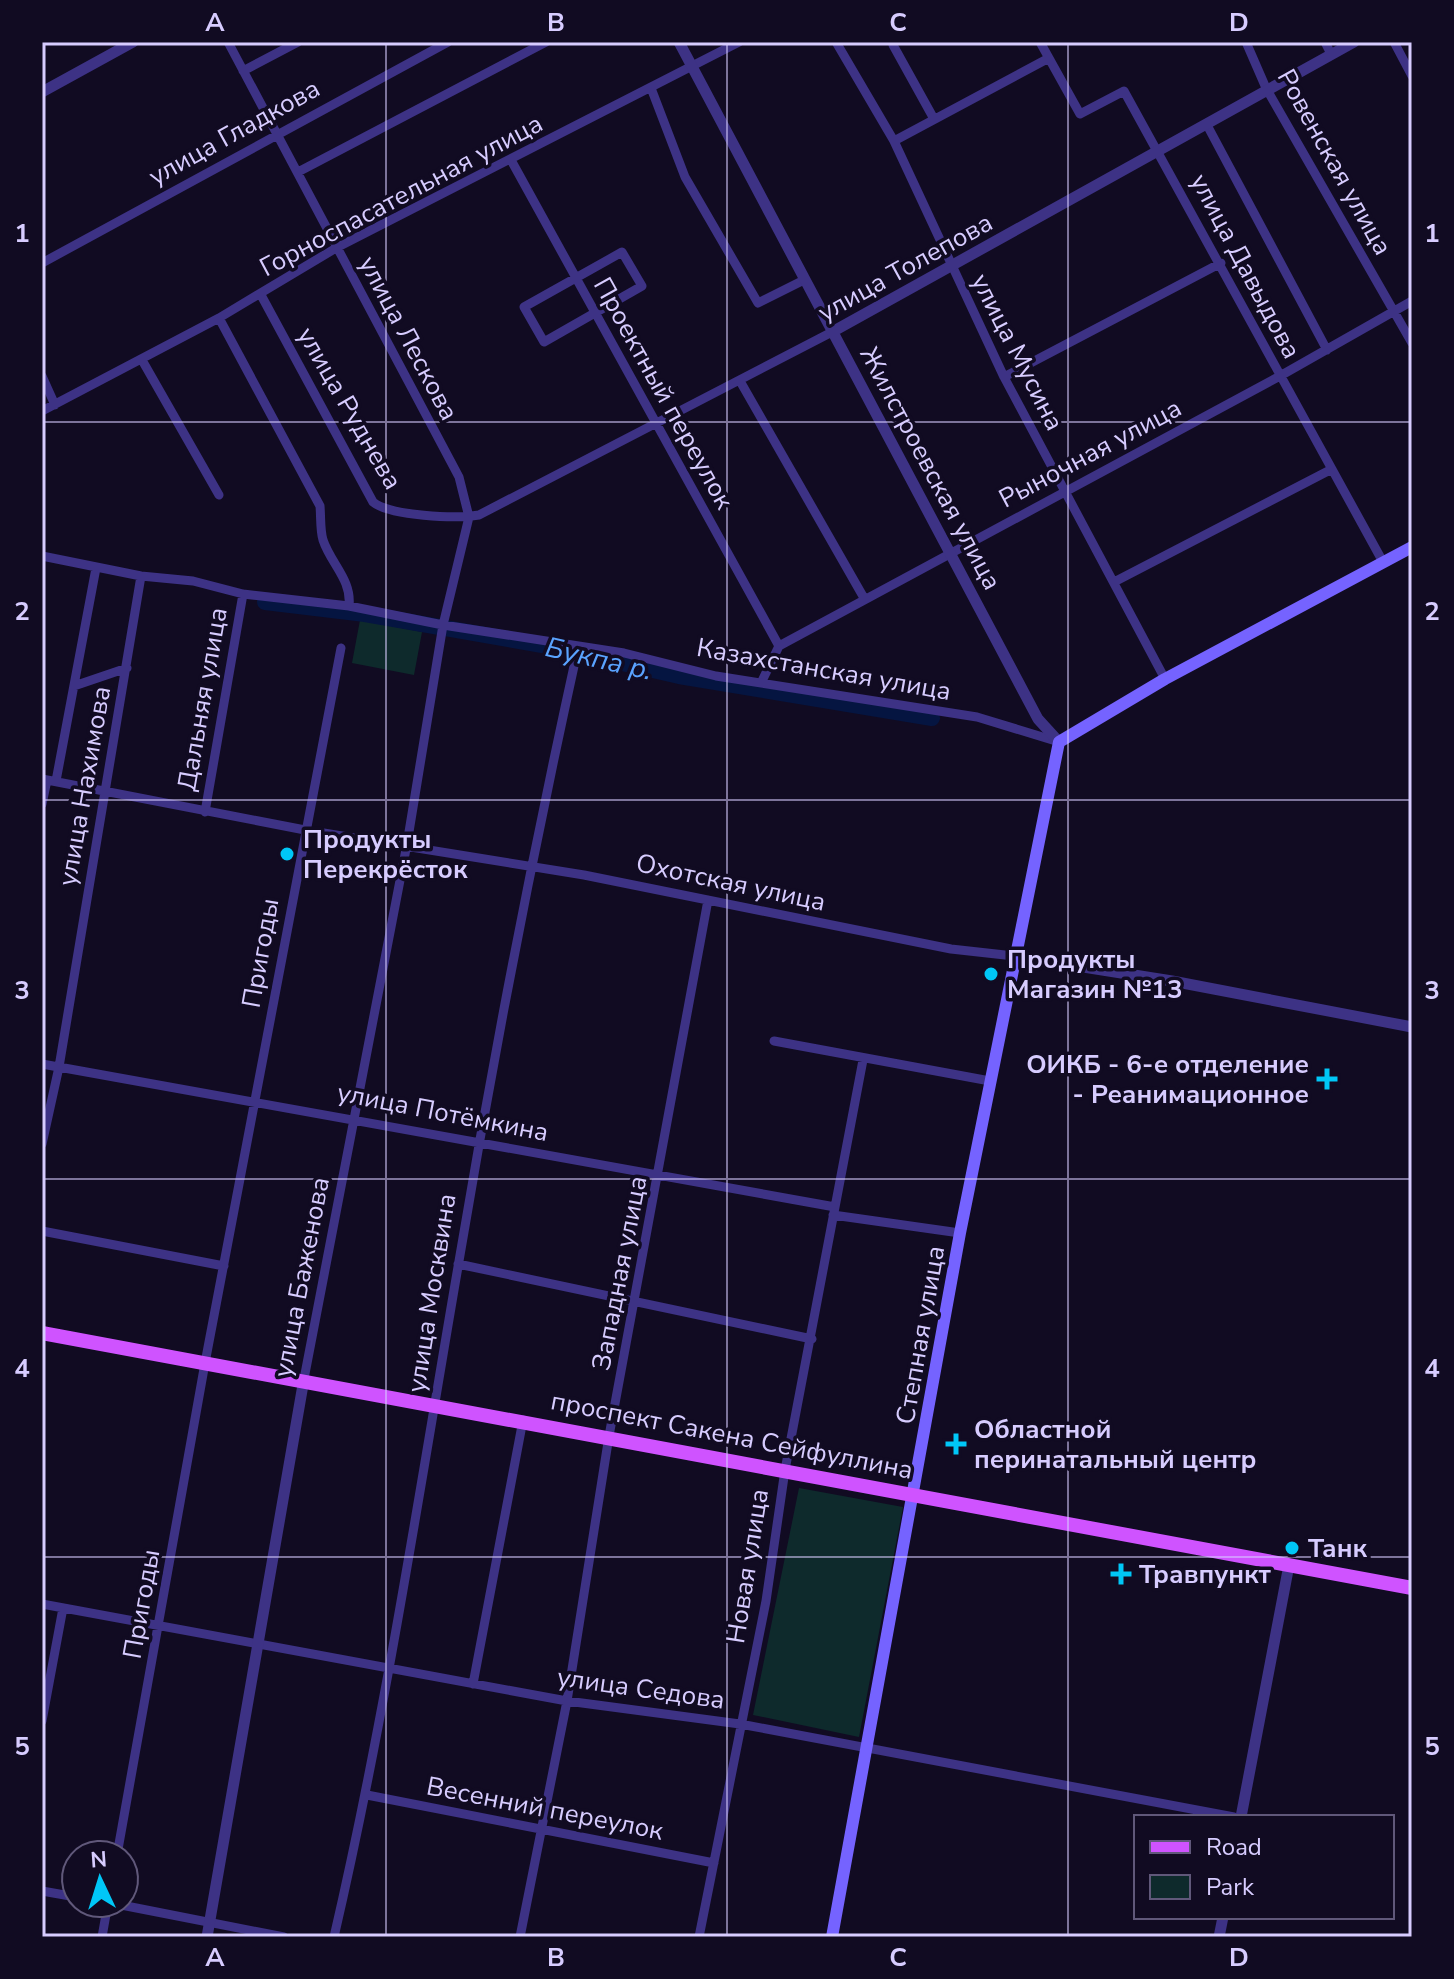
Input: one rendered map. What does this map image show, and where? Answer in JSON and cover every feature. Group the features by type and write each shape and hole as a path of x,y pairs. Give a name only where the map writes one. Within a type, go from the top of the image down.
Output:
{"main road":[{"path":"1059,742 1165,679 1412,547"},
{"name":"Степная улица","path":"832,1937 960,1233 1059,742"},
{"name":"проспект Сакена Сейфуллина","path":"42,1333 304,1379 1412,1588"}],"street":[{"path":"42,92 133,42"},
{"name":"улица Лескова","path":"228,42 459,477 469,517 443,625"},
{"path":"243,71 298,42"},
{"name":"улица Гладкова","path":"42,263 448,42"},
{"path":"298,172 546,42"},
{"name":"Жилстроевская улица","path":"679,42 1038,719 1059,742"},
{"name":"Горноспасательная улица","path":"42,411 261,295 336,248 739,42"},
{"name":"улица Мусина","path":"836,42 894,141 1004,377 1064,492 1116,581 1165,679"},
{"name":"улица Давыдова","path":"1040,42 1080,114 1124,91 1383,562"},
{"name":"Ровенская улица","path":"1246,42 1266,88 1412,343"},
{"path":"1325,42 1331,54"},
{"name":"улица Толепова","path":"469,517 656,426 832,332 1207,125 1266,88 1354,42"},
{"path":"1394,42 1412,76"},
{"path":"893,45 934,119"},
{"path":"894,141 1049,58"},
{"path":"651,88 685,177 758,303 804,280"},
{"path":"1207,125 1327,350"},
{"name":"Проектный переулок","path":"511,160 779,646"},
{"path":"622,252 642,286 594,313 544,342 524,307 622,252"},
{"path":"1004,377 1221,263"},
{"name":"улица Руднева","path":"261,295 373,502 381,508 469,517"},
{"name":"Рыночная улица","path":"779,646 1280,376 1412,301"},
{"path":"219,318 320,506 323,540 345,580 350,595 349,606"},
{"path":"142,360 219,495"},
{"path":"42,376 55,405"},
{"path":"740,381 864,598"},
{"path":"1116,581 1332,469"},
{"name":"Казахстанская улица","path":"42,556 141,576 193,581 243,594 349,606 443,625 624,653 716,676 977,717 1059,742"},
{"name":"улица Нахимова","path":"42,804 74,686 96,568"},
{"name":"улица Нахимова","path":"42,1144 59,1067 141,576"},
{"name":"Дальняя улица","path":"205,812 243,594"},
{"name":"улица Баженова","path":"207,1937 304,1379 407,844 443,625"},
{"path":"762,681 779,646"},
{"name":"Пригоды","path":"120,1839 205,1363 341,648"},
{"name":"улица Москвина","path":"334,1937 367,1795 479,1142 531,865 576,657"},
{"path":"74,686 127,668"},
{"name":"Охотская улица","path":"48,780 305,830 531,865 951,949 1172,981 1412,1027"},
{"name":"Западная улица","path":"520,1937 567,1701 609,1436 660,1176 708,900"},
{"path":"774,1041 863,1060 990,1081"},
{"name":"Новая улица","path":"699,1937 766,1601 785,1470 863,1060"},
{"name":"улица Потёмкина","path":"42,1064 148,1085 353,1117 960,1233"},
{"path":"42,1231 224,1266"},
{"path":"458,1264 812,1339"},
{"path":"473,1684 523,1420"},
{"path":"1241,1815 1289,1565"},
{"name":"улица Седова","path":"42,1604 567,1701 740,1724 1223,1815"},
{"path":"42,1721 63,1608"},
{"name":"Весенний переулок","path":"367,1795 714,1863"},
{"path":"140,1909 284,1937"}],"green space":[{"path":"360,620 422,632 414,675 352,663"},
{"path":"799,1488 903,1507 859,1737 753,1715"}],"waterway":[{"name":"Букпа р.","path":"265,602 365,614 548,646 679,676 932,718"}],"place":[{"name":"Продукты Перекрёсток","path":"287,854"},
{"name":"Продукты Магазин №13","path":"991,974"},
{"name":"ОИКБ - 6-е отделение - Реанимационное","path":"1327,1079"},
{"name":"Областной перинатальный центр","path":"956,1444"},
{"name":"Танк","path":"1292,1548"},
{"name":"Травпункт","path":"1121,1574"}]}
